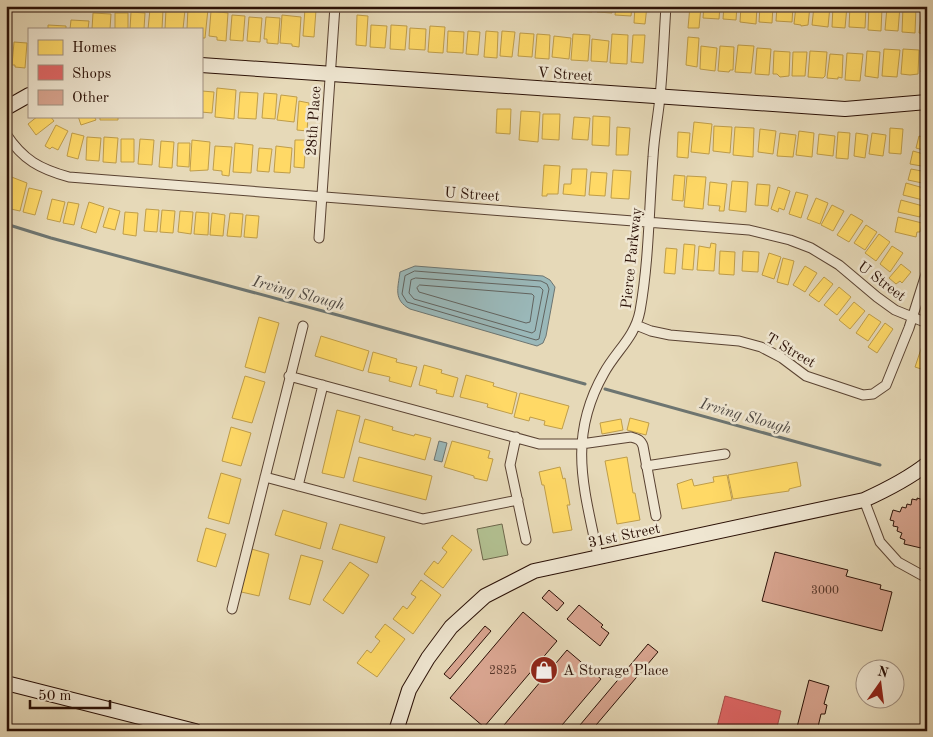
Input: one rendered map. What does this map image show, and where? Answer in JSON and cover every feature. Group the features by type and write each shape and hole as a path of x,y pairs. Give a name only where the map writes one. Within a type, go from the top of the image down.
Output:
{"street":[{"name":"28th Place","path":"319,238 336,6"},
{"name":"Pierce Parkway","path":"598,556 583,481 581,444 589,408 596,389 605,371 624,346 636,325 643,291 666,6"},
{"name":"V Street","path":"202,65 844,109 927,102"},
{"path":"6,108 28,96"},
{"name":"U Street","path":"6,134 15,149 34,164 47,171 69,177 749,230 811,248 839,265 895,310 927,323"},
{"name":"T Street","path":"636,325 651,331 670,335 739,341 761,347 782,358 806,376 863,395 873,394 886,385 927,271"},
{"path":"232,609 302,326"},
{"path":"289,376 539,444 581,444 632,437 637,438 643,446 656,516"},
{"path":"298,486 323,385"},
{"path":"516,437 510,465 526,540"},
{"path":"646,466 725,454"},
{"name":"31st Street","path":"396,731 409,690 428,658 451,627 485,596 534,571 864,500 895,485 927,464"},
{"path":"264,477 423,519 518,500"},
{"path":"864,500 880,542 898,562 927,578"},
{"path":"6,683 195,731"}],"green space":[{"path":"502,524 508,555 483,560 477,529"}],"water":[{"path":"415,266 543,276 550,280 555,287 543,343 537,346 410,309 399,298 398,283 400,272"},
{"path":"439,441 447,443 442,462 434,460"}],"building: Homes":[{"path":"557,6 573,6 573,11 557,10"},
{"path":"577,6 592,6 592,12 576,11"},
{"path":"597,6 612,6 612,13 597,12"},
{"path":"616,6 632,6 631,16 615,15"},
{"path":"635,6 647,6 645,24 634,23"},
{"path":"690,6 701,6 699,28 688,28"},
{"path":"704,6 720,6 719,19 703,18"},
{"path":"724,6 737,6 736,20 723,19"},
{"path":"741,6 757,6 756,24 740,22"},
{"path":"760,6 773,6 772,23 759,22"},
{"path":"777,6 793,6 792,22 776,21"},
{"path":"796,6 810,6 808,25 794,24"},
{"path":"814,6 830,6 828,27 812,25"},
{"path":"833,6 847,6 845,28 832,27"},
{"path":"850,6 866,7 865,28 849,27"},
{"path":"869,6 879,6 882,8 881,31 868,30"},
{"path":"900,6 898,31 885,30 887,7"},
{"path":"903,7 916,7 915,33 902,32"},
{"path":"188,8 208,9 205,38 202,38 202,28 187,28"},
{"path":"922,8 927,8 927,34 919,33"},
{"path":"150,9 163,10 162,28 148,28"},
{"path":"166,9 185,10 183,28 165,28"},
{"path":"305,9 316,10 314,37 303,36"},
{"path":"211,11 228,13 226,41 217,40 217,37 209,36"},
{"path":"131,12 145,13 144,28 130,28"},
{"path":"93,13 111,14 110,28 92,28"},
{"path":"115,13 128,13 128,28 115,28"},
{"path":"232,15 245,16 243,41 230,40"},
{"path":"282,15 301,17 299,47 280,43"},
{"path":"357,15 368,16 366,46 356,45"},
{"path":"249,17 262,18 260,42 247,41"},
{"path":"266,17 280,18 278,44 267,43 267,39 264,39"},
{"path":"71,20 89,21 88,28 70,28"},
{"path":"48,25 66,26 66,28 48,28"},
{"path":"371,25 387,26 385,48 370,47"},
{"path":"391,25 407,26 405,50 390,49"},
{"path":"430,26 445,27 443,53 428,52"},
{"path":"410,28 426,29 425,50 409,49"},
{"path":"448,31 464,32 463,53 447,52"},
{"path":"468,31 480,32 478,55 466,54"},
{"path":"486,31 498,32 497,58 484,57"},
{"path":"502,31 515,32 512,57 500,56"},
{"path":"520,33 534,34 532,57 518,56"},
{"path":"537,34 550,35 549,59 535,58"},
{"path":"573,34 590,35 588,61 571,60"},
{"path":"612,34 628,35 627,64 610,63"},
{"path":"633,35 645,35 643,63 631,62"},
{"path":"554,36 571,38 569,59 552,57"},
{"path":"688,37 699,38 697,67 686,65"},
{"path":"592,39 609,41 607,62 591,61"},
{"path":"14,42 27,43 25,68 12,65"},
{"path":"738,45 754,46 751,73 735,72"},
{"path":"701,46 717,48 715,71 700,69"},
{"path":"720,46 734,47 733,70 729,72 718,71"},
{"path":"757,48 771,49 769,75 755,74"},
{"path":"884,49 900,50 897,77 882,76"},
{"path":"903,49 919,50 918,74 901,74"},
{"path":"923,50 927,50 927,74 921,72"},
{"path":"774,51 790,52 789,76 780,77 777,74 773,74"},
{"path":"810,51 827,52 825,76 823,78 808,77"},
{"path":"867,51 880,52 878,78 865,76"},
{"path":"793,52 807,52 805,76 792,76"},
{"path":"847,53 863,54 860,81 845,80"},
{"path":"830,54 843,55 842,78 827,78"},
{"path":"217,88 236,90 234,119 215,117"},
{"path":"202,91 214,92 212,113 202,112"},
{"path":"240,92 258,93 256,119 238,118"},
{"path":"264,93 277,94 275,119 262,118"},
{"path":"281,95 297,97 294,122 277,120"},
{"path":"299,101 309,103 307,131 297,130"},
{"path":"497,109 511,109 510,134 496,133"},
{"path":"521,111 540,112 538,142 519,140"},
{"path":"543,114 560,114 559,140 542,139"},
{"path":"593,116 610,117 609,146 592,145"},
{"path":"574,117 590,118 588,140 572,139"},
{"path":"36,118 52,118 54,121 36,135 28,124"},
{"path":"79,118 95,118 96,120 81,125"},
{"path":"100,118 118,118 118,120 100,120"},
{"path":"694,122 712,124 709,154 691,152"},
{"path":"56,125 68,131 58,150 45,146"},
{"path":"714,126 732,127 730,153 713,151"},
{"path":"617,127 630,128 628,155 616,155"},
{"path":"735,127 754,128 753,157 733,155"},
{"path":"890,128 903,129 901,154 889,153"},
{"path":"760,129 776,131 773,154 758,152"},
{"path":"799,131 814,133 812,157 796,155"},
{"path":"678,132 690,133 688,158 677,157"},
{"path":"838,132 850,133 848,159 836,158"},
{"path":"72,133 84,136 78,159 67,156"},
{"path":"780,133 796,135 793,157 777,156"},
{"path":"856,133 868,135 865,158 854,156"},
{"path":"872,133 886,135 883,156 869,154"},
{"path":"819,134 835,136 833,156 817,154"},
{"path":"919,136 927,138 927,151 916,148"},
{"path":"87,137 101,138 99,161 86,160"},
{"path":"104,137 118,138 116,163 103,162"},
{"path":"121,139 134,139 134,162 121,162"},
{"path":"140,139 154,140 152,165 138,164"},
{"path":"192,140 210,142 208,170 190,171"},
{"path":"295,140 306,140 304,168 294,167"},
{"path":"161,141 174,142 172,168 159,167"},
{"path":"178,143 190,143 189,167 177,166"},
{"path":"235,143 253,145 251,173 233,172"},
{"path":"215,146 232,147 229,176 222,175 222,171 213,170"},
{"path":"276,146 292,148 290,173 274,172"},
{"path":"259,148 272,149 269,172 257,171"},
{"path":"913,151 927,155 927,167 910,164"},
{"path":"544,165 560,166 558,194 542,196"},
{"path":"572,169 587,169 585,196 563,194 564,184 571,184"},
{"path":"911,169 927,172 927,184 908,180"},
{"path":"613,170 631,171 629,199 611,198"},
{"path":"591,172 607,173 605,196 589,195"},
{"path":"674,175 685,176 683,201 672,200"},
{"path":"9,176 27,183 20,211 6,208 6,186"},
{"path":"687,176 706,177 703,209 684,207"},
{"path":"732,181 748,182 746,212 729,210"},
{"path":"710,182 727,184 724,211 719,211 720,206 708,205"},
{"path":"906,183 927,189 927,201 903,195"},
{"path":"757,184 770,185 768,206 755,205"},
{"path":"778,187 790,191 784,210 779,208 778,212 771,209"},
{"path":"29,188 42,191 35,215 23,212"},
{"path":"796,192 808,195 801,218 789,214"},
{"path":"816,198 828,203 820,224 807,219"},
{"path":"52,199 65,202 60,222 47,219"},
{"path":"901,200 923,206 920,217 898,212"},
{"path":"68,202 79,204 74,225 63,223"},
{"path":"89,202 104,207 96,233 81,228"},
{"path":"832,205 844,211 833,231 821,225"},
{"path":"109,208 120,211 115,230 103,227"},
{"path":"146,209 159,210 157,232 144,231"},
{"path":"162,210 175,211 173,233 160,232"},
{"path":"180,211 193,212 191,234 178,232"},
{"path":"125,212 138,213 136,236 123,234"},
{"path":"196,212 209,213 208,235 194,234"},
{"path":"212,213 225,215 223,236 210,235"},
{"path":"230,213 243,214 241,237 227,236"},
{"path":"851,214 863,221 849,242 837,235"},
{"path":"246,215 259,216 257,238 244,237"},
{"path":"898,217 922,223 920,232 917,232 916,237 895,232"},
{"path":"866,225 877,232 865,250 854,243"},
{"path":"879,234 890,242 876,261 865,253"},
{"path":"711,243 716,244 714,271 697,270 699,246 710,248"},
{"path":"684,244 695,245 693,270 682,269"},
{"path":"892,246 903,253 890,272 880,264"},
{"path":"666,248 677,249 675,274 664,273"},
{"path":"720,251 735,252 734,275 719,274"},
{"path":"743,251 759,252 758,272 742,271"},
{"path":"769,253 781,257 774,279 762,275"},
{"path":"783,258 794,261 788,285 777,282"},
{"path":"901,264 911,272 902,283 900,281 896,284 889,278"},
{"path":"805,266 817,273 805,292 793,285"},
{"path":"824,277 833,284 819,302 809,295"},
{"path":"839,287 851,297 837,315 824,305"},
{"path":"854,302 865,311 850,329 839,320"},
{"path":"869,314 881,322 868,341 856,333"},
{"path":"259,317 279,323 265,373 245,367"},
{"path":"885,323 893,329 877,353 868,347"},
{"path":"321,336 369,351 363,371 315,356"},
{"path":"922,346 927,347 927,371 915,367"},
{"path":"373,352 397,359 396,362 417,367 411,387 389,381 390,377 368,372"},
{"path":"424,365 442,370 441,373 458,378 453,397 436,393 437,390 419,385"},
{"path":"466,375 494,383 493,386 517,393 512,414 487,407 488,404 460,397"},
{"path":"245,376 265,382 252,423 232,418"},
{"path":"520,393 569,406 562,429 544,425 545,421 530,417 529,421 514,417"},
{"path":"337,410 360,416 344,478 322,473"},
{"path":"630,418 649,423 646,435 627,430"},
{"path":"365,419 393,427 392,430 431,438 425,460 359,442"},
{"path":"621,419 623,430 602,434 600,423"},
{"path":"231,427 251,433 241,466 222,461"},
{"path":"452,441 490,451 488,458 493,459 487,481 444,467"},
{"path":"359,457 432,476 426,500 353,481"},
{"path":"627,457 640,520 617,524 605,461"},
{"path":"797,462 801,486 789,489 789,491 733,499 728,475"},
{"path":"560,467 563,479 565,478 570,505 567,505 572,530 553,533 544,485 542,485 539,472"},
{"path":"221,473 241,479 229,524 208,518"},
{"path":"727,475 732,500 682,509 677,484 692,479 694,486 714,482 713,477"},
{"path":"283,510 327,523 320,549 275,535"},
{"path":"340,524 385,537 377,563 332,549"},
{"path":"206,528 226,534 216,567 197,561"},
{"path":"452,535 472,550 443,588 424,574 434,561 438,564 447,552 442,548"},
{"path":"248,548 269,554 259,596 237,591"},
{"path":"301,555 323,561 310,605 289,599"},
{"path":"350,562 369,575 343,614 323,600"},
{"path":"421,580 441,595 413,634 393,619 403,606 407,609 416,597 411,594"},
{"path":"385,624 405,639 377,677 357,663 367,650 371,653 380,641 375,637"}],"building: Shops":[{"path":"725,696 781,711 776,731 716,731"}],"building: Other":[{"path":"917,498 927,501 927,526 921,548 904,544 905,540 900,538 902,533 897,531 898,527 893,526 894,521 890,520 893,510 900,512 902,507 906,508 907,504 911,505 912,499 917,500"},
{"path":"775,552 848,570 846,576 881,585 880,589 892,592 882,631 762,601"},
{"path":"549,590 564,603 557,611 542,598"},
{"path":"579,605 603,625 601,627 609,633 600,646 567,619"},
{"path":"523,612 557,641 484,727 450,698"},
{"path":"485,626 491,631 450,679 444,674"},
{"path":"648,644 658,652 591,731 586,731 580,725"},
{"path":"567,650 601,679 557,731 499,731"},
{"path":"809,680 829,686 824,704 827,705 825,714 821,714 817,731 796,731"}],"waterway":[{"name":"Irving Slough","path":"6,224 51,238 585,384"},
{"name":"Irving Slough","path":"605,389 880,465"}],"place":[{"name":"A Storage Place","path":"544,670"}]}
